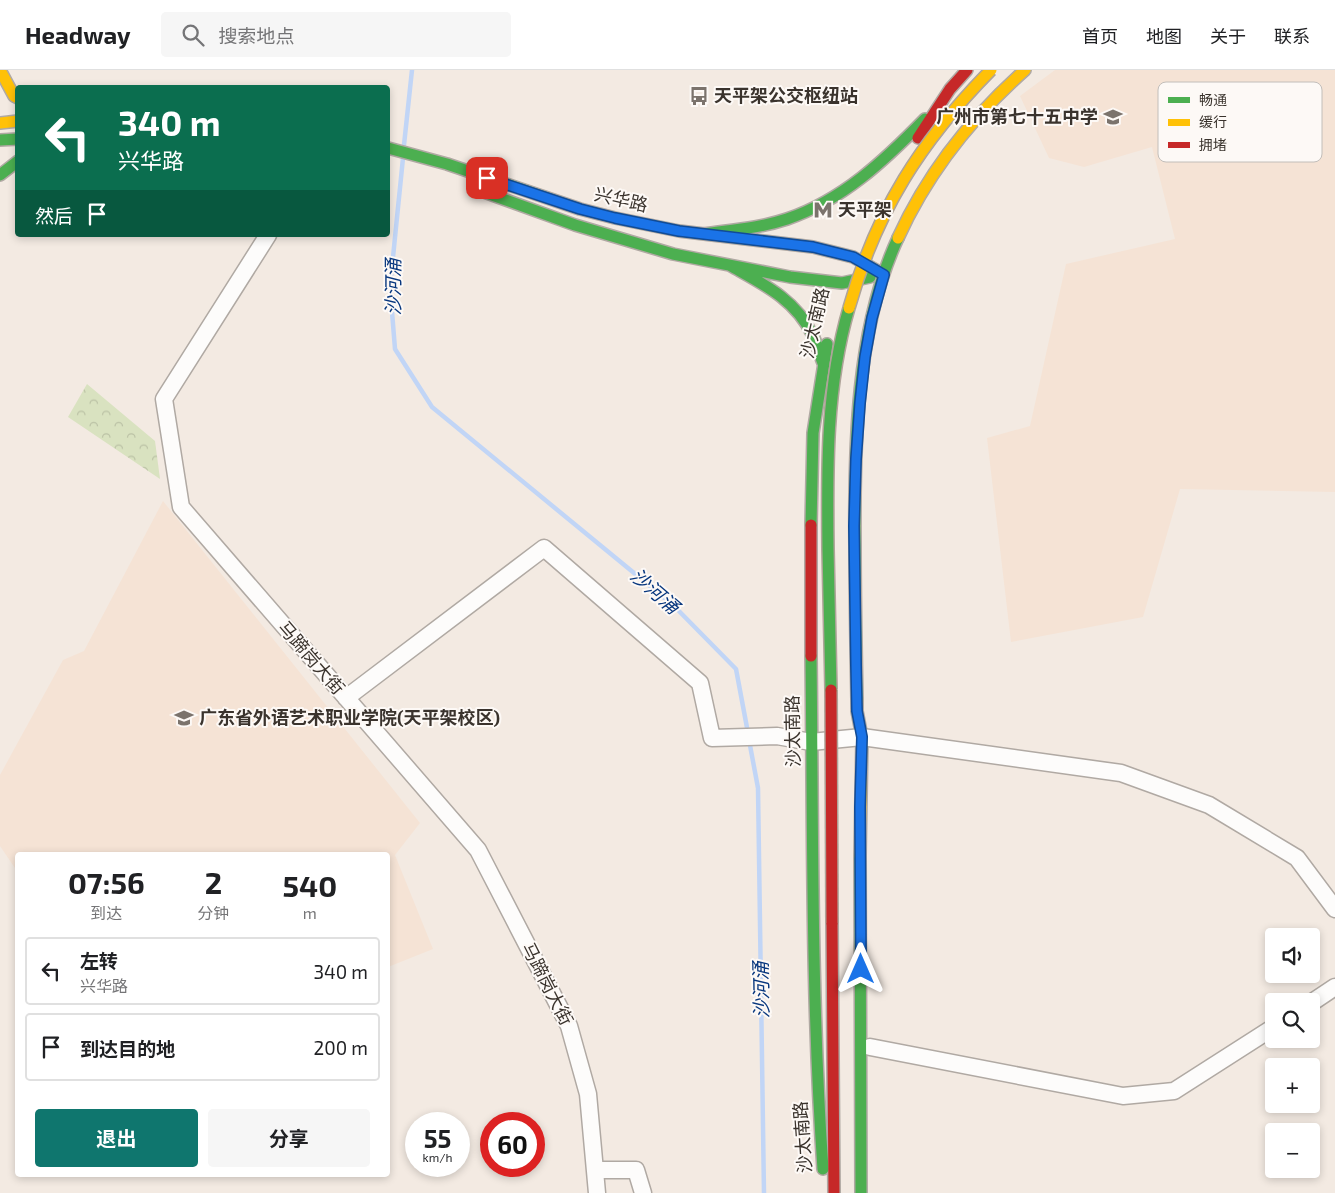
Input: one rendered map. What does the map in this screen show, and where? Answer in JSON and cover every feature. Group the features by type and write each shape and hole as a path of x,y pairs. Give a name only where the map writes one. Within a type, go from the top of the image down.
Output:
{"main road":[{"path":"0,70 15,96"},
{"path":"865,229 891,181 939,104 966,70"},
{"path":"834,1193 828,522 831,417 837,363 853,292 866,255 889,204 909,169 932,135 991,70"},
{"path":"861,1193 860,807 862,737 857,711 854,526 856,459 865,357 872,318 884,275 906,220 948,152 987,106 1025,70"},
{"path":"704,234 761,226 796,216 824,204 873,171 939,104"},
{"path":"0,123 15,122"},
{"path":"0,140 15,139"},
{"name":"兴华路","path":"390,149 447,164 580,209 624,220 704,234 855,253 884,275"},
{"path":"0,175 15,164"},
{"name":"兴华路","path":"474,189 540,214 673,254 790,277 842,283 884,275"},
{"name":"沙太南路","path":"838,298 842,283 855,253"},
{"path":"731,266 773,289 799,314 812,334 823,363"},
{"name":"沙太南路","path":"826,1193 817,1087 811,742 811,472 813,433 828,335"}],"street":[{"name":"马蹄岗大街","path":"267,237 164,399 181,508 478,850 569,1026 588,1094 597,1193"},
{"path":"346,698 544,548 700,683 712,738 777,736 811,742 862,737 1121,773 1209,805 1297,858 1335,910"},
{"path":"1320,997 1335,987"},
{"path":"870,1047 1123,1096 1174,1091 1265,1033"},
{"path":"595,1170 636,1170 643,1193"}],"shaded area":[{"path":"1055,70 1335,70 1335,492 1180,489 1143,617 1011,642 987,438 1030,426 1066,264 1175,239 1152,147 1084,167 1049,158 1020,96"},
{"name":"广东省外语艺术职业学院(天平架校区)","path":"163,501 420,823 395,855 433,949 390,966 390,852 15,852 15,868 0,846 0,775 63,660 84,651"}],"green space":[{"path":"87,384 155,441 160,479 68,417"}],"waterway":[{"name":"沙河涌","path":"404,145 412,70"},
{"name":"沙河涌","path":"403,158 390,287 395,349 432,407 673,605 736,669 748,733"},
{"name":"沙河涌","path":"749,740 758,788 764,1193"}],"traffic: fast":[{"path":"704,234 767,225 787,219 827,201 879,164 925,119"},
{"path":"0,140 15,139"},
{"path":"390,149 447,164 580,209 615,218 679,231 813,247 853,257 876,270"},
{"path":"0,175 15,163"},
{"path":"481,191 575,225 673,254 790,277 842,283 870,277"},
{"path":"857,700 855,468 860,388 873,310 884,273 898,238"},
{"path":"731,266 755,279 797,311 812,334 823,363"},
{"path":"831,690 828,458 836,367 841,337 849,308"},
{"path":"811,525 813,433 827,344"},
{"path":"811,656 814,977 823,1169"},
{"path":"860,856 861,1193"}],"traffic: slow":[{"path":"0,70 15,96"},
{"path":"849,308 873,240 887,209 904,179 922,151 943,124 991,70"},
{"path":"898,238 923,191 952,147 1005,88 1025,70"},
{"path":"0,123 15,121"},
{"path":"857,700 862,737 860,856"}],"traffic: jam":[{"path":"918,138 950,89 967,70"},
{"path":"811,525 811,656"},
{"path":"831,690 832,923"},
{"path":"832,923 834,1193"}],"place":[{"name":"天平架公交枢纽站","path":"699,96"},
{"name":"广州市第七十五中学","path":"1113,117"},
{"name":"天平架","path":"823,210"},
{"name":"广东省外语艺术职业学院(天平架校区)","path":"184,718"}],"route":[{"path":"487,178 580,209 615,218 679,231 813,247 853,257 884,275 872,318 865,357 856,459 854,526 856,665 857,711 862,737 860,807 861,969"}]}
